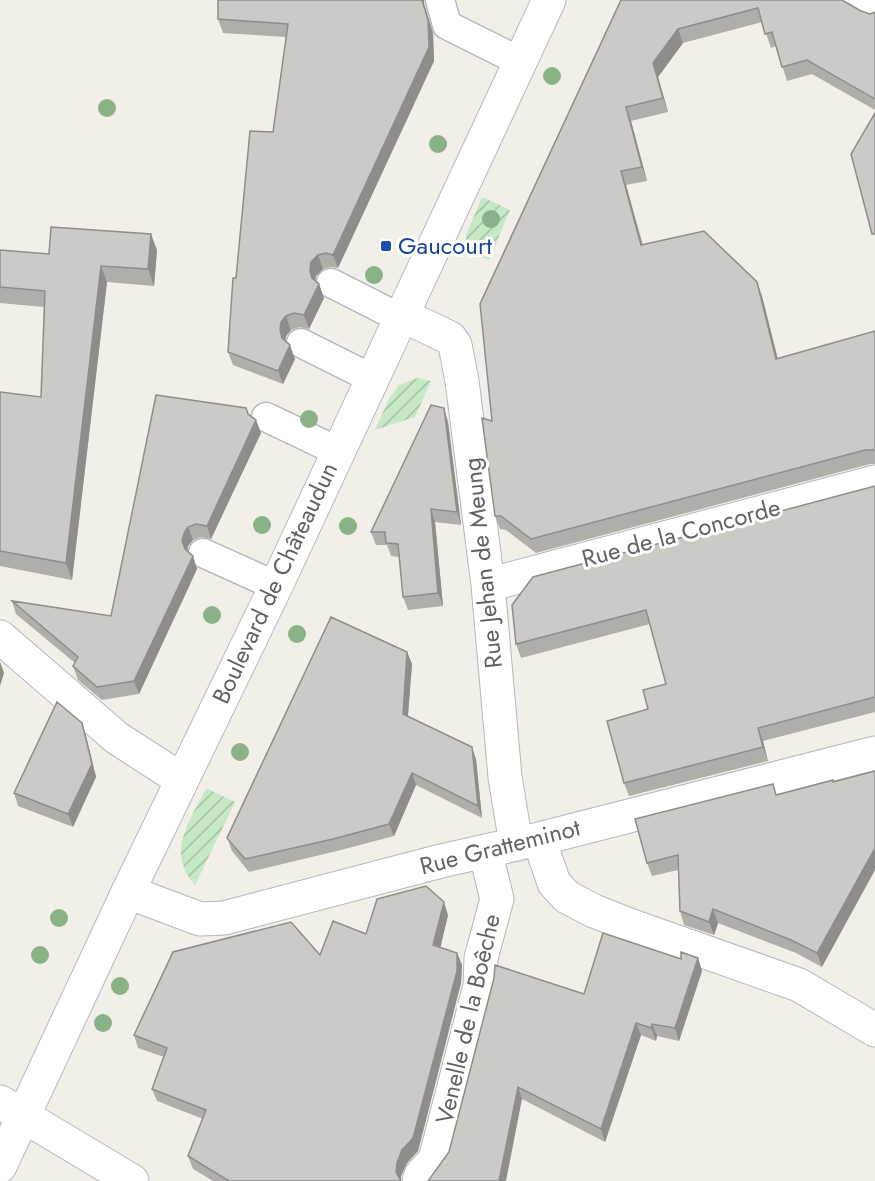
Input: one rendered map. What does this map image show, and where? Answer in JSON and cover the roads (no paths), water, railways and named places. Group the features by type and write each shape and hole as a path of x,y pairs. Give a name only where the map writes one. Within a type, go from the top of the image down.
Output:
{"street":[{"name":"Boulevard de Châteaudun","path":"0,1166 12,1109 128,892 276,586 549,0"},
{"path":"859,0 875,9"},
{"name":"Rue Jehan de Meung","path":"401,316 450,338 455,345 462,381 488,585 513,845 567,897 594,911 799,985 875,1030"},
{"name":"Rue de la Concorde","path":"488,585 875,482"},
{"path":"0,637 117,738 182,780"},
{"name":"Rue Gratteminot","path":"128,892 200,919 224,918 441,861 513,845 875,753"},
{"name":"Venelle de la Boêche","path":"419,1181 421,1175 435,1160 480,986 481,958 513,845"},
{"path":"12,1109 132,1181"}],"lane":[{"path":"440,0 447,25 521,62"},
{"path":"331,283 401,316"},
{"path":"301,343 371,378"},
{"path":"266,417 337,451"},
{"path":"203,553 276,586"}],"place":[{"name":"Gaucourt","path":"386,246"}]}
